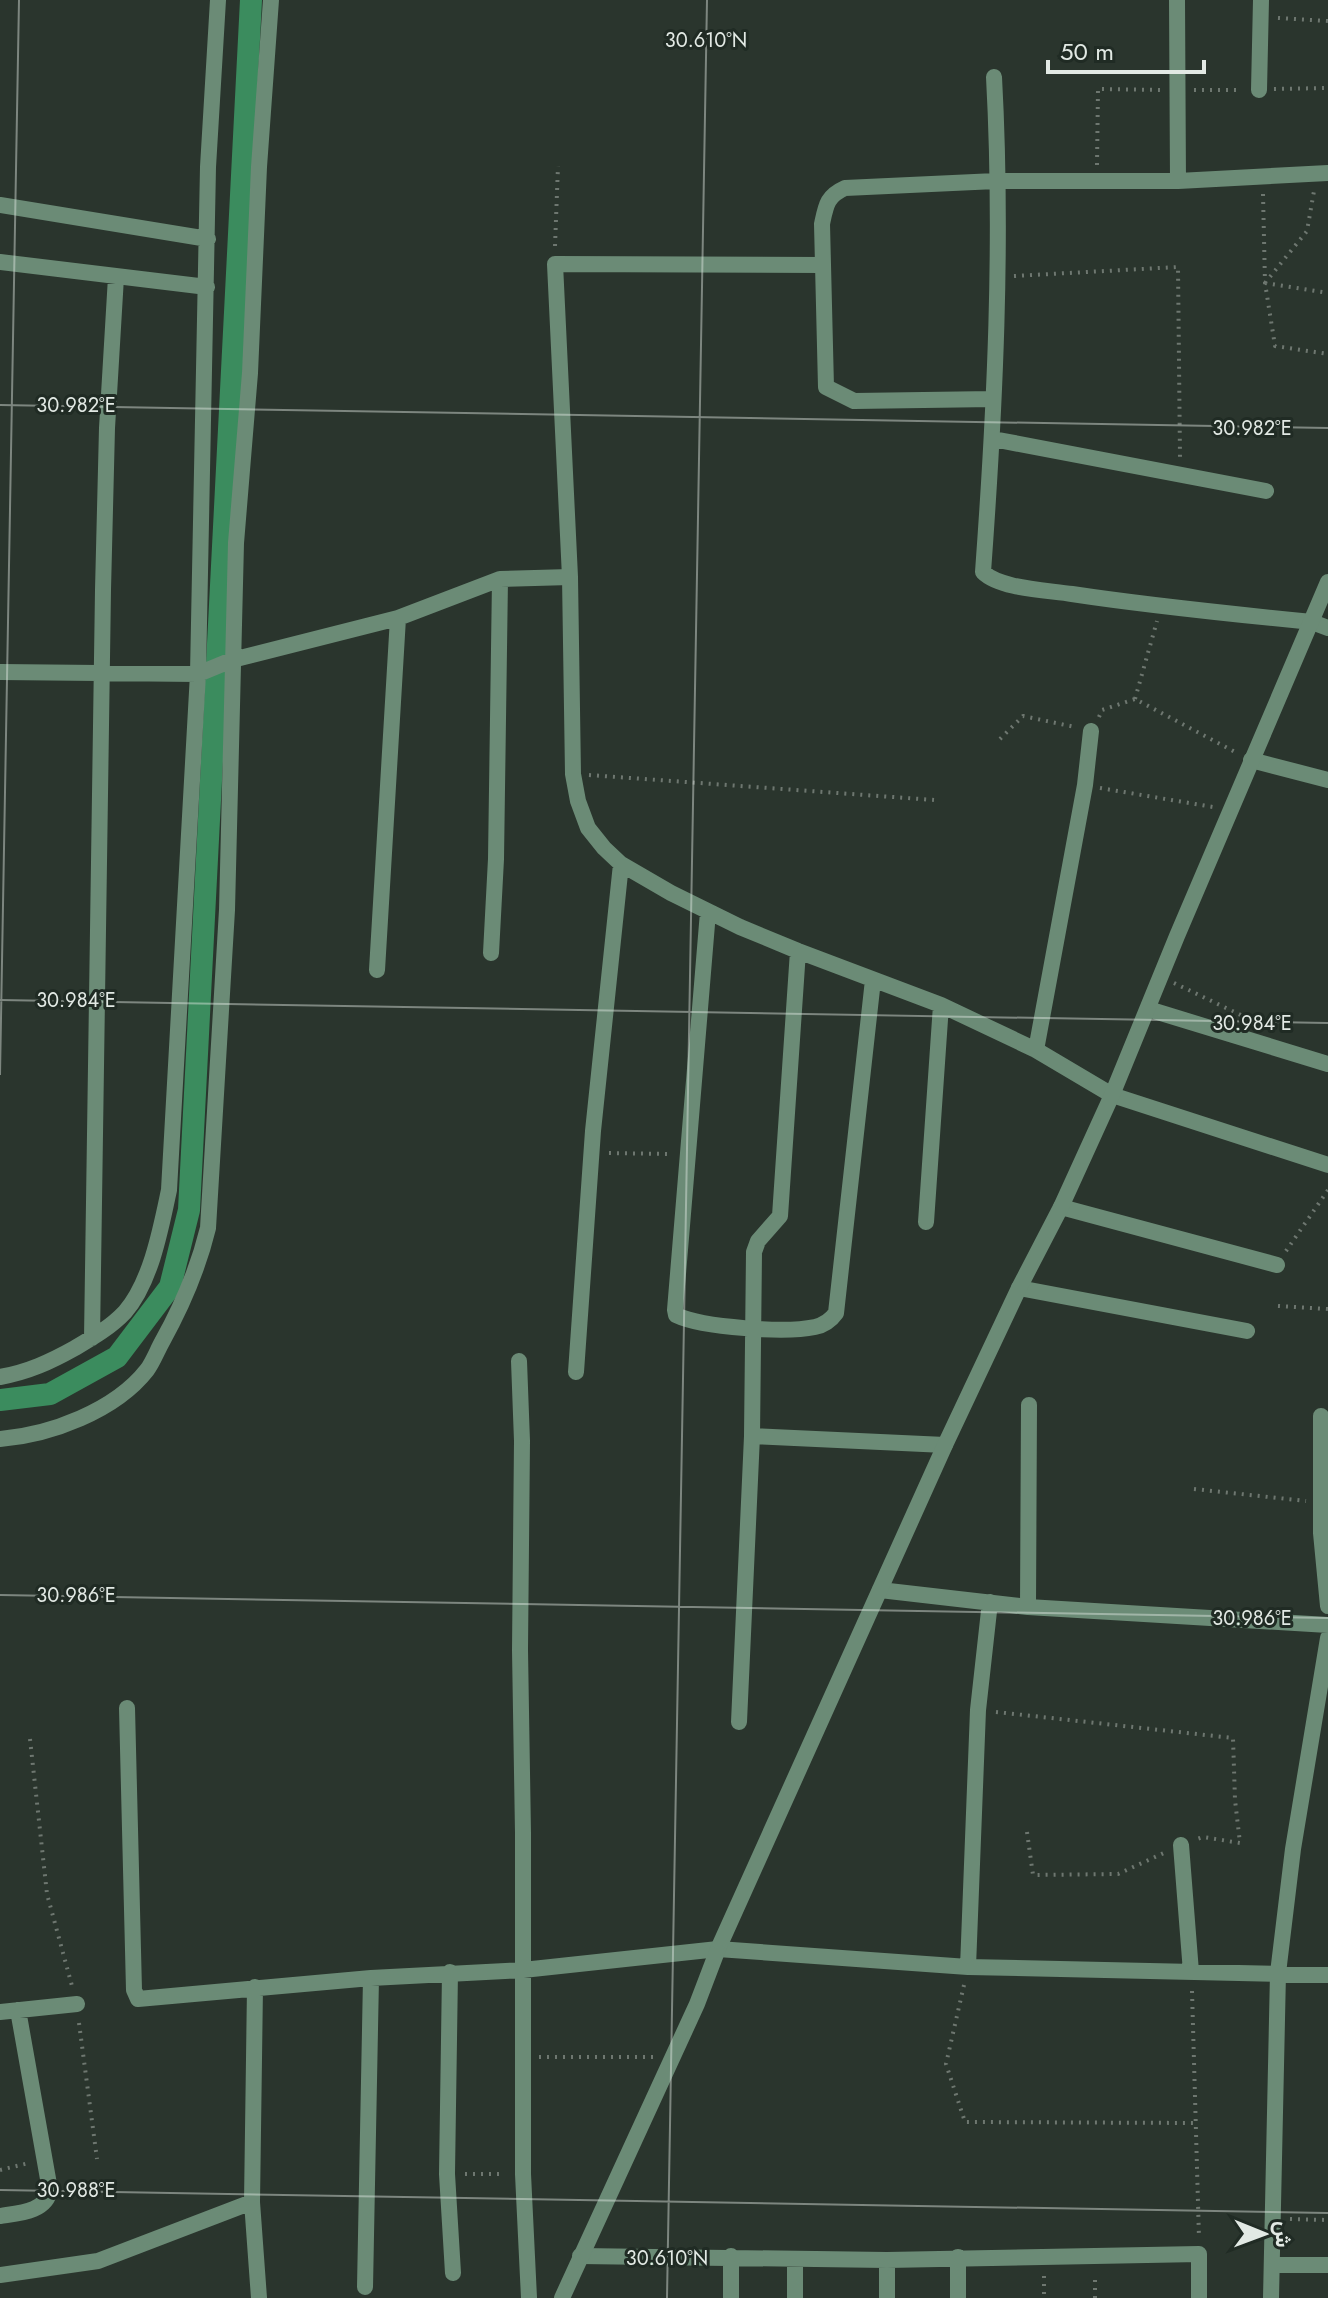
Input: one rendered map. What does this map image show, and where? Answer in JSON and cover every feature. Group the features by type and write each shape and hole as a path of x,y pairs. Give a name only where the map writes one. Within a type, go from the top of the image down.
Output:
{"street":[{"path":"0,1377 44,1365 92,1338 126,1311 139,1289 159,1236 169,1190 198,674 208,167 218,0"},
{"path":"0,1439 20,1437 67,1423 107,1406 147,1370 176,1316 200,1260 208,1228 227,910 236,543 250,373 259,167 271,0"},
{"path":"1177,0 1175,90 1178,181"},
{"path":"1259,90 1260,8"},
{"path":"994,77 996,277 993,439 983,572 988,578 1008,584 1161,607 1320,625"},
{"path":"993,399 854,401 826,387 822,224 833,193 845,188 996,181 1178,181 1323,173"},
{"path":"0,205 208,239"},
{"path":"0,262 207,287"},
{"path":"822,265 555,264 570,577 573,774 578,801 588,828 621,864 708,912 798,951 941,1005 1036,1050 1112,1095 1328,1165"},
{"path":"92,1338 107,428 116,277"},
{"path":"993,439 1266,491"},
{"path":"0,672 198,674 232,660 398,618 500,579 570,577"},
{"path":"491,953 496,859 500,579"},
{"path":"562,2298 673,2057 718,1949 945,1445 1112,1095 1251,760 1320,625 1328,582"},
{"path":"377,970 398,618"},
{"path":"1036,1050 1085,785 1091,731"},
{"path":"1251,760 1328,780"},
{"path":"576,1372 592,1153 621,864"},
{"path":"708,912 676,1315 716,1326 814,1328 831,1320 839,1307 873,980"},
{"path":"739,1722 752,1436 755,1246 776,1223 782,1204 798,951"},
{"path":"926,1222 941,1005"},
{"path":"1148,1009 1328,1064"},
{"path":"1061,1207 1277,1265"},
{"path":"1019,1288 1247,1331"},
{"path":"519,1361 522,1441 523,2174 529,2298"},
{"path":"1028,1607 1029,1405"},
{"path":"1321,1416 1320,1502 1327,1596"},
{"path":"752,1436 945,1445"},
{"path":"880,1590 1028,1607 1328,1625"},
{"path":"968,1967 978,1710 990,1602"},
{"path":"1271,2298 1278,1973 1293,1849 1328,1638"},
{"path":"127,1708 138,1999 450,1972 523,1970 718,1949 968,1967 1328,1975"},
{"path":"1181,1845 1191,1972"},
{"path":"450,1972 447,2174 453,2273"},
{"path":"365,2287 371,1978"},
{"path":"255,1987 252,2202 259,2298"},
{"path":"0,2012 77,2004"},
{"path":"0,2216 30,2211 48,2200 50,2190 18,2010"},
{"path":"0,2275 98,2261 252,2202"},
{"path":"580,2256 887,2260 1199,2254 1199,2298"},
{"path":"731,2256 731,2298"},
{"path":"958,2257 958,2298"},
{"path":"795,2259 795,2298"},
{"path":"887,2260 887,2298"},
{"path":"1272,2265 1328,2265"}],"path":[{"path":"1260,8 1328,21"},
{"path":"1096,183 1098,89 1328,88"},
{"path":"555,264 558,166"},
{"path":"1265,283 1307,231 1323,173"},
{"path":"1262,176 1265,283 1275,346 1328,354"},
{"path":"996,277 1178,267 1180,476"},
{"path":"1265,283 1328,293"},
{"path":"1135,699 1161,607"},
{"path":"1000,739 1023,716 1091,731 1102,710 1135,699 1251,760"},
{"path":"573,774 934,800"},
{"path":"1085,785 1232,810"},
{"path":"592,1153 687,1154"},
{"path":"1277,1265 1328,1190"},
{"path":"1278,1306 1328,1309"},
{"path":"1194,1489 1320,1502"},
{"path":"978,1710 1233,1738 1240,1843 1203,1837 1118,1874 1033,1875 1027,1832"},
{"path":"30,1739 47,1894 77,2004 97,2159"},
{"path":"968,1967 946,2064 965,2122 1197,2123"},
{"path":"1191,1972 1199,2254"},
{"path":"522,2057 673,2057"},
{"path":"0,2170 46,2159"},
{"path":"447,2174 523,2174"},
{"path":"1274,2218 1328,2220"},
{"path":"1095,2256 1095,2298"},
{"path":"1044,2257 1044,2298"}],"waterway":[{"path":"0,1400 50,1394 117,1357 170,1287 189,1210 251,0"}]}
